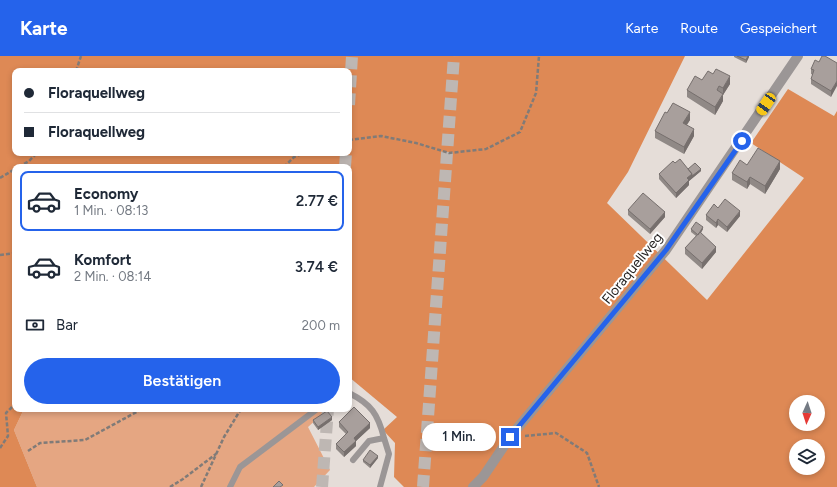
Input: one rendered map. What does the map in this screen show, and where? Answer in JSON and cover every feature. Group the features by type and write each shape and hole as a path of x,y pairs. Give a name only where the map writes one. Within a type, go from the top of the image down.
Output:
{"street":[{"name":"Floraquellweg","path":"473,487 483,477 510,437 666,250 798,56"}],"lane":[{"path":"352,394 370,408 380,420 389,454 380,487"},
{"path":"230,487 240,467 313,412"},
{"path":"352,460 369,441 384,438"}],"path":[{"path":"77,68 81,56"},
{"path":"352,140 381,136 416,143 449,153 486,149 520,132 536,93 539,56"},
{"path":"24,164 34,156"},
{"path":"287,164 294,156"},
{"path":"0,178 12,171"},
{"path":"0,255 12,253"},
{"path":"0,448 8,436 6,413 12,407"},
{"path":"28,451 40,443 85,440 136,412"},
{"path":"201,487 216,454 239,412"},
{"path":"510,437 556,433 587,453 599,487"},
{"path":"170,487 216,454"}],"shaded area":[{"path":"0,56 685,56 628,172 607,203 707,300 804,178 751,143 788,89 834,116 837,111 837,487 404,487 394,477 395,443 383,430 397,417 352,380 352,164 12,164 12,412 23,412 14,430 37,487 0,487"},
{"path":"23,412 325,412 308,427 330,470 314,487 37,487 14,430"}],"building":[{"path":"737,56 748,56 746,60"},
{"path":"822,56 825,56 837,63 837,81 831,91 811,79 814,70 811,69 815,60 819,62"},
{"path":"716,69 730,76 723,88 719,86 717,90 723,94 715,107 687,90 695,76 702,80 708,71 713,74"},
{"path":"673,103 690,112 683,123 694,129 684,147 655,131 665,112 667,113"},
{"path":"758,148 780,161 765,186 750,177 747,182 732,173 740,160 747,165"},
{"path":"680,159 692,174 687,178 689,180 676,193 659,174 673,161 675,163"},
{"path":"695,163 701,169 692,176 688,169"},
{"path":"643,193 665,212 650,229 628,210"},
{"path":"725,199 740,211 727,227 718,219 716,223 706,215 714,204 718,208"},
{"path":"696,222 703,227 698,235 691,229"},
{"path":"700,232 716,247 702,263 685,248"},
{"path":"354,407 370,423 354,438 356,441 344,452 336,444 348,432 339,422 349,412 352,412"},
{"path":"325,412 328,412 332,417 318,427 313,420"},
{"path":"370,450 378,456 370,465 363,460"},
{"path":"279,481 283,485 280,487 273,487"}],"tunnel":[{"path":"351,68 352,56"},
{"path":"423,487 454,56"},
{"path":"345,164 346,156"},
{"path":"322,487 328,412"}],"route":[{"path":"510,437 666,250 742,141"}]}
